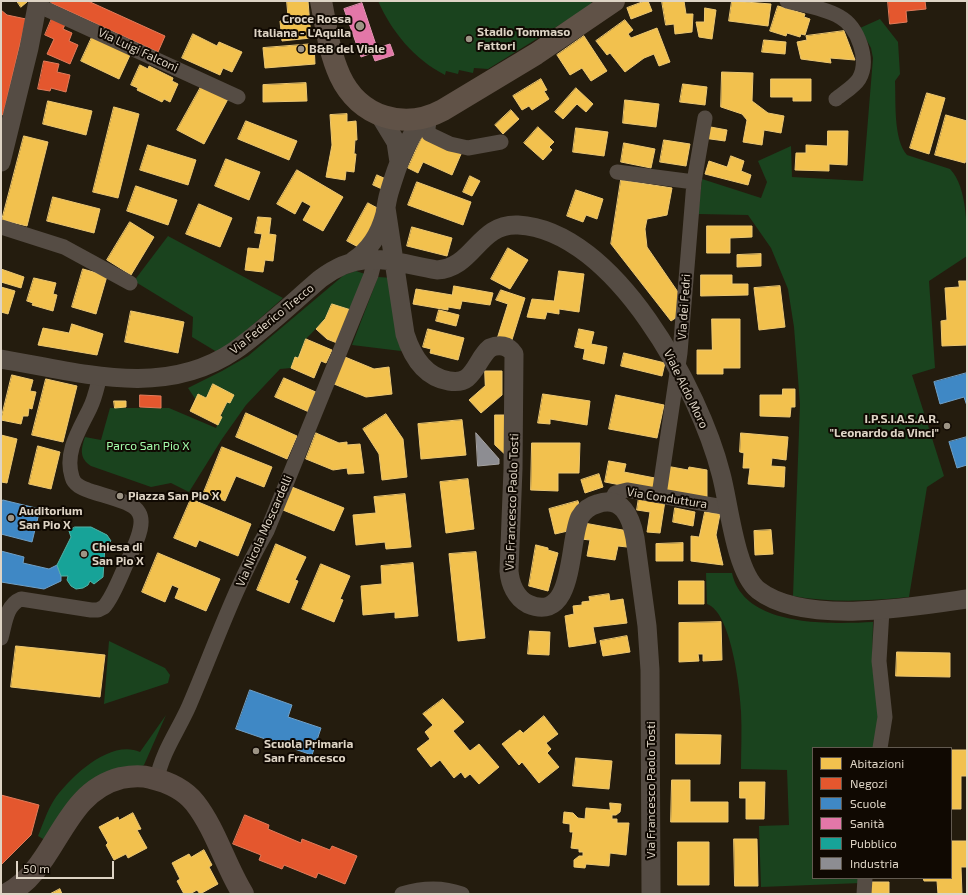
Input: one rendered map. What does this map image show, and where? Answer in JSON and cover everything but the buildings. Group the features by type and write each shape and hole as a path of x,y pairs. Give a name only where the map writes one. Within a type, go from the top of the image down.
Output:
{"main road":[{"path":"321,1 332,54 343,82 357,100 378,114 401,120 427,117 444,110 536,54 614,1"},
{"path":"8,894 22,886 32,875 76,808 92,792 107,783 125,778 142,776 157,779 182,790 199,808 243,894"}],"street":[{"path":"794,2 840,17 854,30 860,44 862,60 859,78 836,99"},
{"path":"1,162 27,56 37,3"},
{"name":"Via Luigi Falconi","path":"37,3 238,97"},
{"name":"Via Francesco Paolo Tosti","path":"378,114 396,142 399,162"},
{"name":"Via Francesco Paolo Tosti","path":"353,261 367,249 376,236 386,208 399,162 413,133 427,117"},
{"path":"427,117 429,134 456,146 468,148 501,142"},
{"name":"Via dei Fedri","path":"659,495 678,369 694,182 705,118"},
{"path":"617,172 694,182"},
{"name":"Via Francesco Paolo Tosti","path":"386,208 405,334 417,360 431,375 447,381 462,380 473,372 485,352 490,348 504,346 510,349 514,354 514,469 509,571 513,588 522,600 540,607 552,604 564,591 568,579 574,535 580,517 591,506 611,501 623,509 632,524 636,538 648,642 652,801 651,894"},
{"name":"Viale Aldo Moro","path":"375,259 437,270 448,269 458,265 484,237 499,227 519,225 549,231 566,239 583,251 616,282 650,323 678,369 700,411 714,449 744,568 749,580 759,590 777,600 818,610 882,610 967,599"},
{"path":"1,227 34,236 64,247 130,283"},
{"name":"Via Francesco Paolo Tosti","path":"375,259 376,236"},
{"name":"Via Federico Trecco","path":"1,359 100,376 147,379 182,375 199,370 234,351 328,273 353,261 375,259"},
{"name":"Via Nicola Moscardelli","path":"157,779 168,744 188,708 253,555 268,531 368,282 375,259"},
{"path":"1,638 10,607 14,602 21,599 91,610 98,610 104,607 137,541 142,518 137,508 128,503 80,487 71,476 70,464 74,440 93,400 100,376"},
{"name":"Via Conduttura","path":"611,501 613,494 623,490 729,508"},
{"path":"880,747 885,717 879,661 882,610"},
{"path":"864,894 865,879"},
{"path":"402,894 430,889 462,894"}],"green space":[{"name":"Stadio Tommaso Fattori","path":"378,1 592,1 590,6 488,69 474,68 473,73 459,70 458,74 446,71 445,75 423,61 405,44 390,23"},
{"path":"880,19 898,42 900,74 895,81 896,120 899,140 907,155 950,169 956,177 963,198 965,210 967,256 929,281 935,368 912,375 944,476 927,487 909,597 851,601 822,600 793,596 800,404 794,327 788,289 771,248 748,215 698,214 702,179 761,198 767,182 758,161 791,146 792,177 863,181 873,58 871,48 860,28"},
{"path":"168,236 283,298 239,337 217,352 192,337 193,317 134,281"},
{"name":"Parco San Pio X","path":"356,271 365,274 351,310 332,304 325,319 306,339 298,358 295,357 291,368 280,369 246,405 222,439 189,492 171,483 151,487 91,466 84,460 82,449 85,437 101,440 110,408 169,408 216,428 227,402 230,403 234,395 213,384 206,398 199,394 196,400 188,388 248,356 344,275"},
{"path":"378,277 393,278 401,351 352,345"},
{"path":"706,573 732,573 740,591 753,604 771,613 791,619 813,622 873,622 872,666 879,706 875,747 812,747 812,879 862,879 861,883 761,887 759,826 789,825 787,770 741,769 741,711 739,686 733,652 722,621 715,610 707,604"},
{"path":"109,641 165,668 170,675 168,683 104,704"},
{"path":"166,715 144,765 45,840 38,836 54,800 80,771 104,755 116,751 128,749 140,752"}],"place":[{"name":"Croce Rossa Italiana - L'Aquila","path":"360,26"},
{"name":"Stadio Tommaso Fattori","path":"469,39"},
{"name":"B&B del Viale","path":"301,49"},
{"name":"I.P.S.I.A.S.A.R. \"Leonardo da Vinci\"","path":"947,426"},
{"name":"Piazza San Pio X","path":"120,496"},
{"name":"Auditorium San Pio X","path":"11,518"},
{"name":"Chiesa di San Pio X","path":"84,554"},
{"name":"Scuola Primaria San Francesco","path":"256,751"}]}
